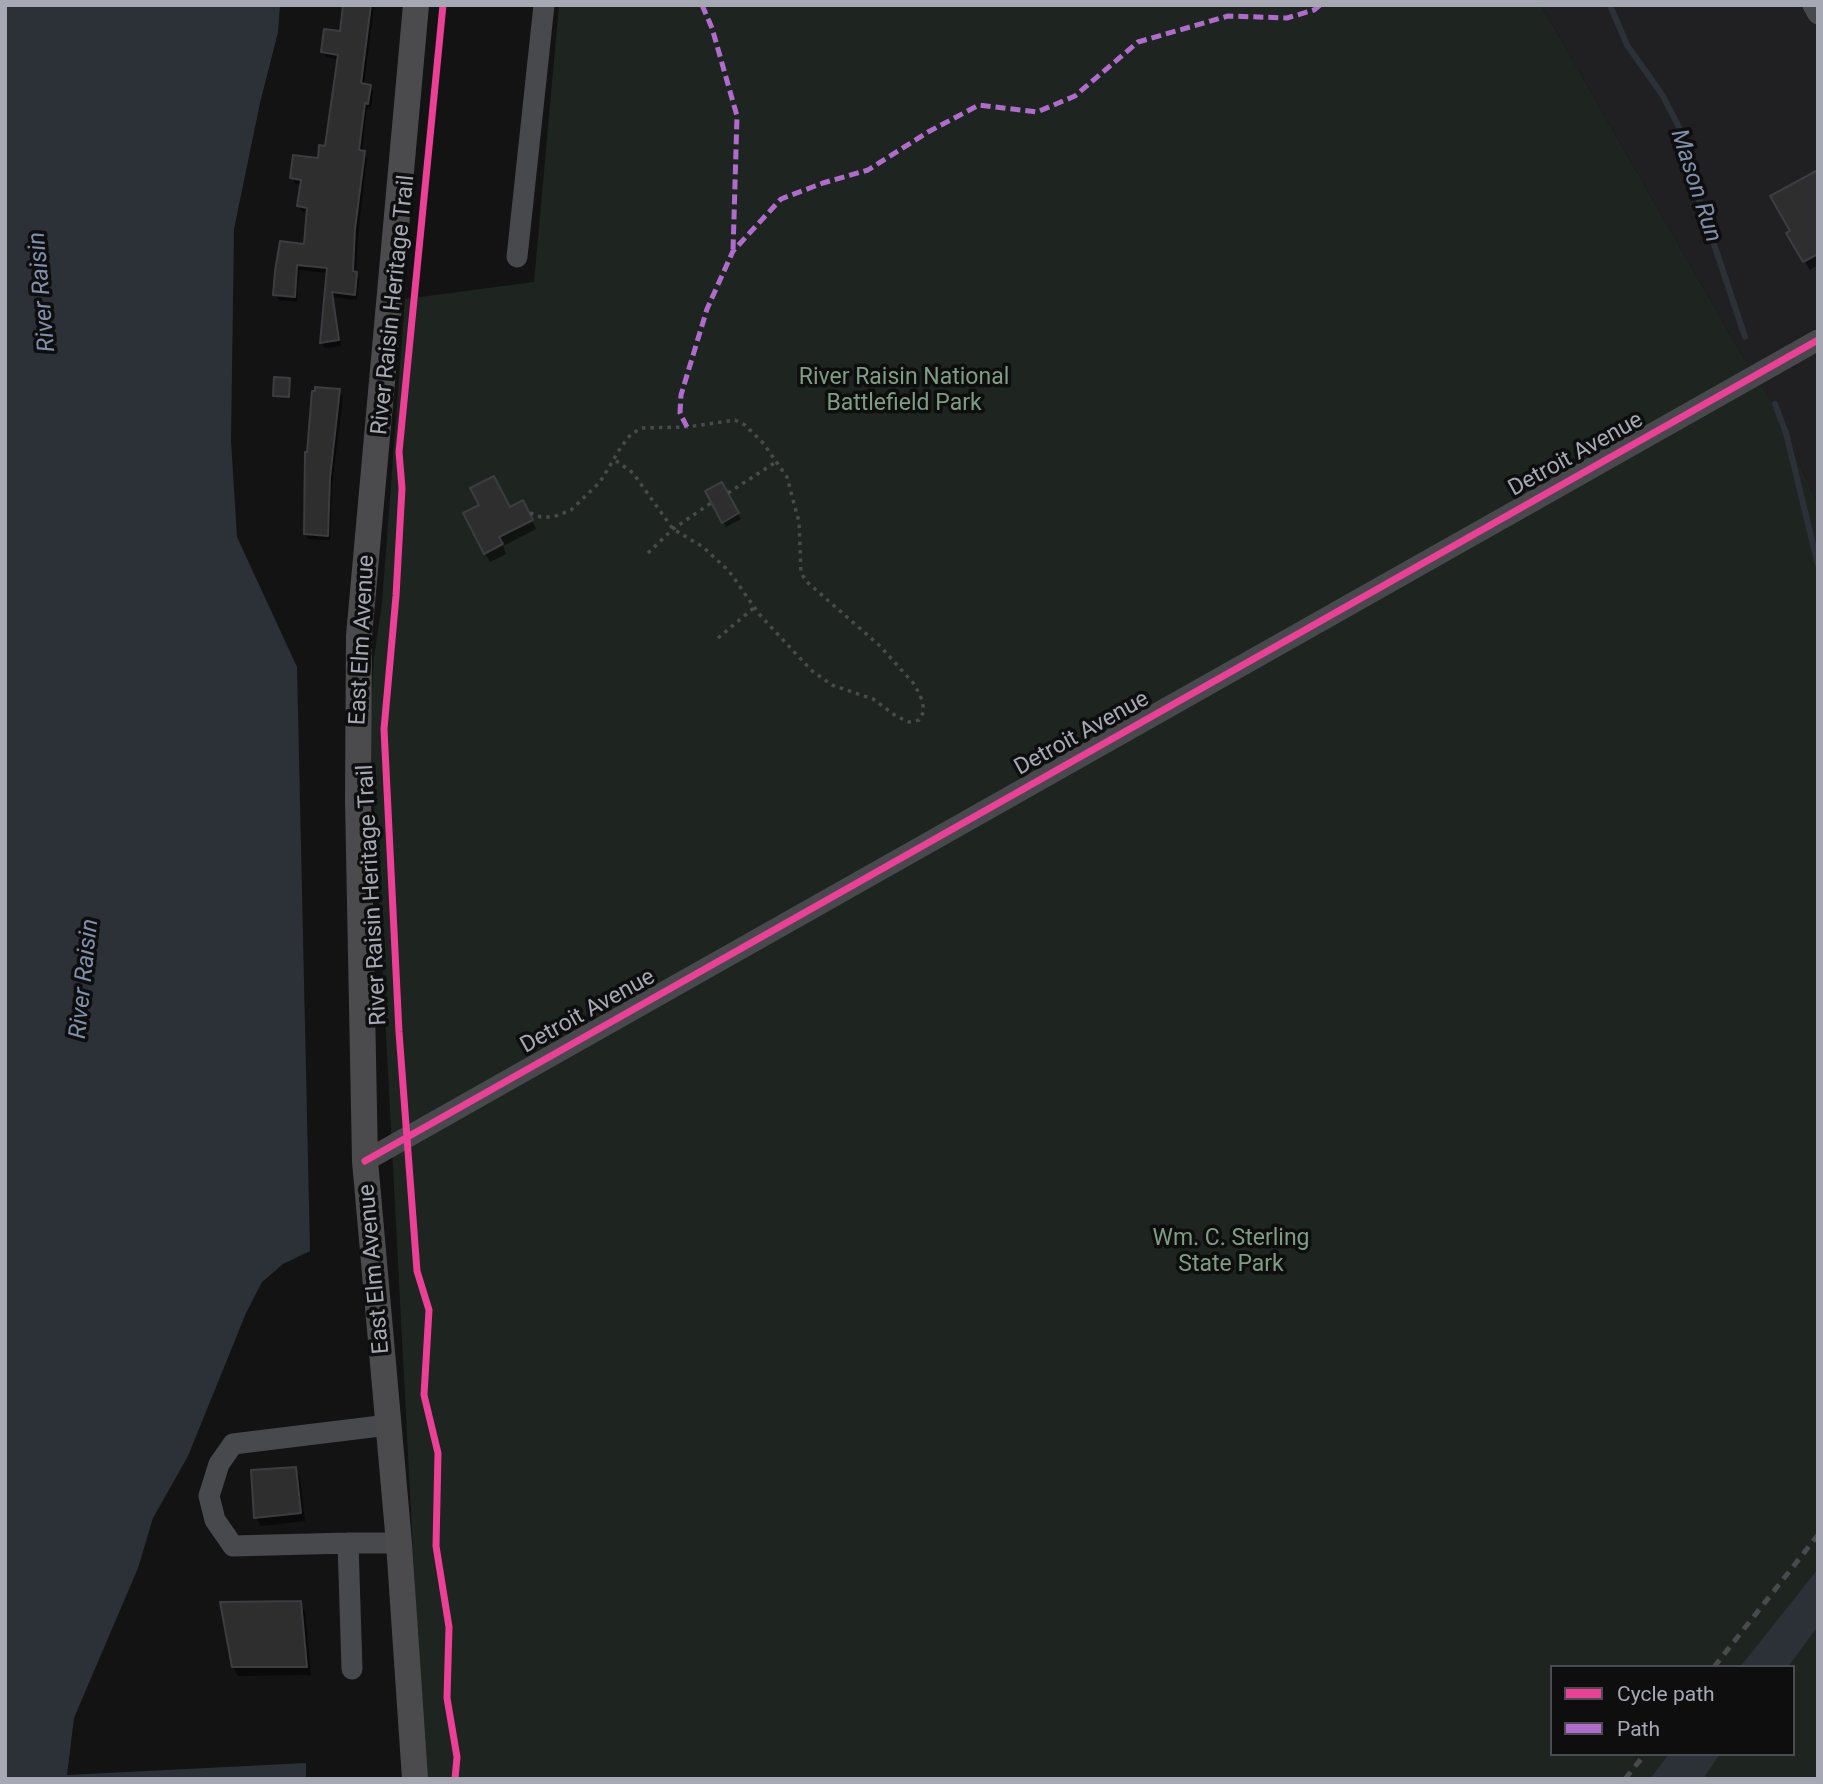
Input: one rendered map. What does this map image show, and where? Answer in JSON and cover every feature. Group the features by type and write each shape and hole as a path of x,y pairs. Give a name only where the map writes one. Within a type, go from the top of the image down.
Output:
{"main road":[{"name":"East Elm Avenue","path":"415,1779 399,1543 365,1161 358,799 359,636 416,5"}],"street":[{"path":"517,257 544,5"},
{"path":"1813,5 1818,14"},
{"name":"Detroit Avenue","path":"365,1161 1818,340"},
{"path":"388,1425 233,1444 219,1464 209,1496 215,1520 233,1546 399,1543"},
{"path":"348,1543 352,1669"}],"path":[{"path":"530,513 541,517 554,517 572,510 600,482 632,434 642,428 687,427 735,420 754,432 787,477 799,522 801,573 807,582 880,646 915,685 924,711 919,720 909,722 896,716 873,699 832,685 811,670 755,607 745,590 718,559 673,528 633,473 615,460"},
{"path":"728,493 777,461"},
{"path":"648,554 673,528 711,503"},
{"path":"718,638 755,607"}],"shaded area":[{"path":"1541,5 1818,5 1818,505 1770,399 1743,357"}],"green space":[{"name":"Wm. C. Sterling State Park","path":"559,5 1541,5 1743,357 1770,399 1818,505 1818,1779 425,1779 370,728 405,299 534,282"}],"water":[{"name":"River Raisin","path":"5,5 280,5 278,32 234,229 231,441 237,537 297,667 310,1251 283,1264 262,1282 246,1313 188,1456 153,1518 138,1568 74,1718 67,1775 306,1763 306,1779 5,1779"},
{"path":"1818,1569 1818,1626 1789,1665 1742,1665"},
{"path":"1667,1756 1719,1756 1703,1779 1650,1779"}],"building":[{"path":"343,5 371,5 361,83 371,85 368,104 365,103 359,150 365,151 355,229 355,295 332,292 339,340 320,343 327,268 297,265 295,297 273,295 280,241 304,244 307,208 297,206 301,180 290,178 293,155 318,158 319,145 325,146 338,55 321,52 324,29 340,31"},
{"path":"1818,170 1818,254 1803,262 1786,233 1790,231 1770,196"},
{"path":"274,377 290,378 289,397 273,396"},
{"path":"315,387 340,389 330,478 328,536 304,534 305,452 312,391 315,391"},
{"path":"494,476 510,507 523,500 533,520 499,537 503,544 484,554 463,513 479,505 470,488"},
{"path":"722,482 739,513 722,523 705,491"},
{"path":"296,1467 301,1513 254,1518 251,1470"},
{"path":"301,1601 307,1667 232,1667 220,1602"}],"waterway":[{"name":"Mason Run","path":"1610,5 1627,45 1663,96 1683,135 1692,178 1745,337"},
{"name":"Mason Run","path":"1775,404 1786,433 1818,565"}],"railway":[{"path":"1716,1665 1818,1535"},
{"path":"1625,1779 1643,1756"}],"marked path":[{"path":"702,5 712,28 737,116 733,251"},
{"path":"687,427 680,413 681,395 707,309 733,251 781,199 868,170 928,132 979,105 1037,112 1075,96 1138,42 1228,16 1287,18 1314,10 1320,5"}],"cycle path":[{"name":"River Raisin Heritage Trail","path":"443,5 399,452 402,488 384,729 399,1032 417,1271 429,1310 424,1395 438,1453 436,1546 449,1627 447,1698 457,1757 455,1779"},
{"path":"365,1161 1818,340"}],"park label":[{"name":"River Raisin National Battlefield Park","path":"904,391"}]}
